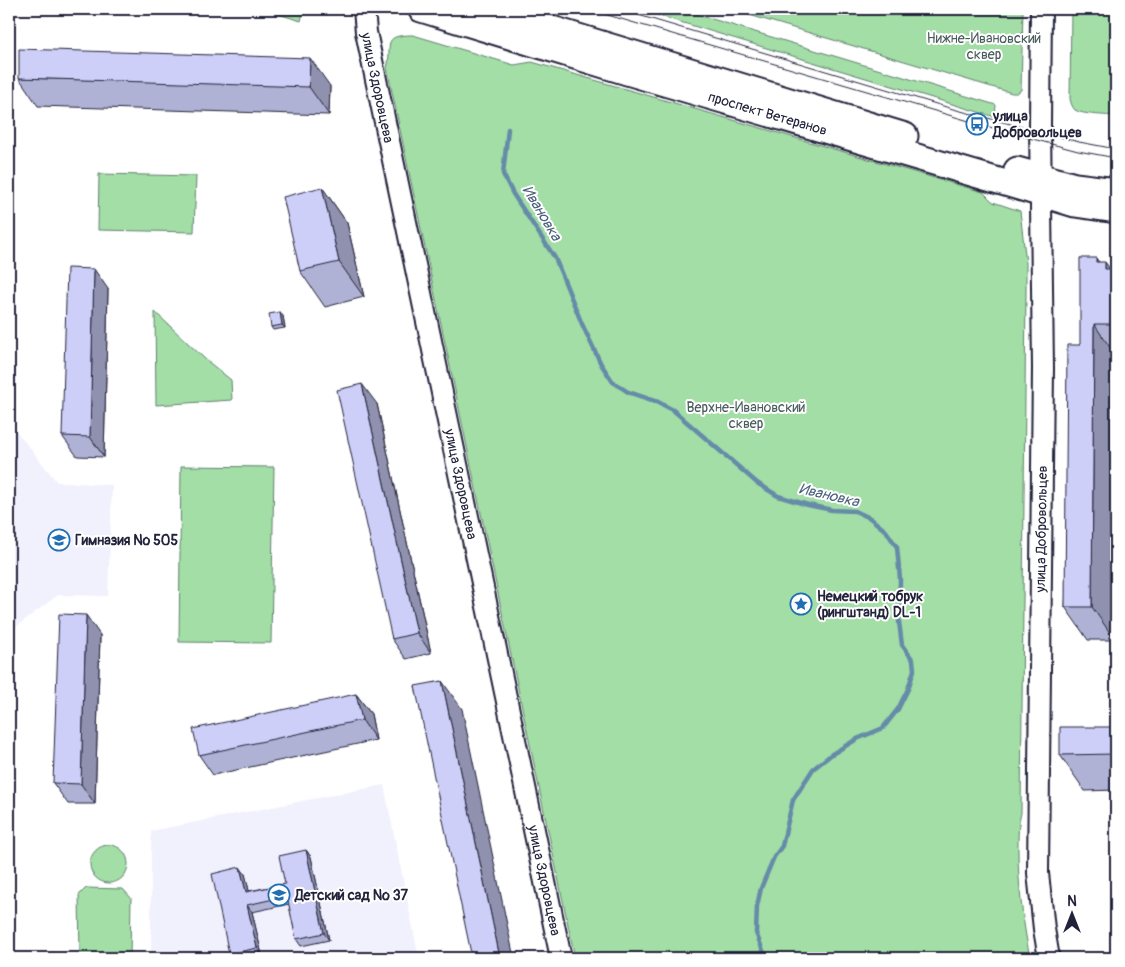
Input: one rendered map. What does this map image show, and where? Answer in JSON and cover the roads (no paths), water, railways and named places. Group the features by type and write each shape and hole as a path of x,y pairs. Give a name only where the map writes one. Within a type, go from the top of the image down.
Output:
{"main road":[{"name":"проспект Ветеранов","path":"421,9 627,72 1009,184 1075,186 1116,190"},
{"name":"проспект Ветеранов","path":"486,9 1041,186 1075,204 1116,210"}],"street":[{"name":"улица Здоровцева","path":"364,9 366,32 561,958"},
{"name":"улица Добровольцев","path":"1041,9 1043,368 1038,874 1049,958"}],"waterway":[{"name":"Ивановка","path":"508,129 503,174 513,194 555,258 582,324 601,364 613,382 628,392 658,402 673,410 757,483 778,496 832,510 855,511 870,518 886,531 897,547 900,579 899,622 902,645 913,660 914,670 908,689 898,709 883,728 857,739 832,754 813,769 793,800 782,846 774,857 761,888 757,906 756,933 766,958"}],"tram line":[{"path":"587,9 1010,133 1078,151 1116,158"},
{"path":"618,9 953,109 1079,142 1116,149"}],"place":[{"name":"улица Добровольцев","path":"977,124"},
{"name":"Гимназия № 505","path":"59,540"},
{"name":"Немецкий тобрук (рингштанд) DL-1","path":"801,604"},
{"name":"Детский сад № 37","path":"279,895"}],"park label":[{"name":"Нижне-Ивановский сквер","path":"984,46"},
{"name":"Верхне-Ивановский сквер","path":"746,416"}]}
